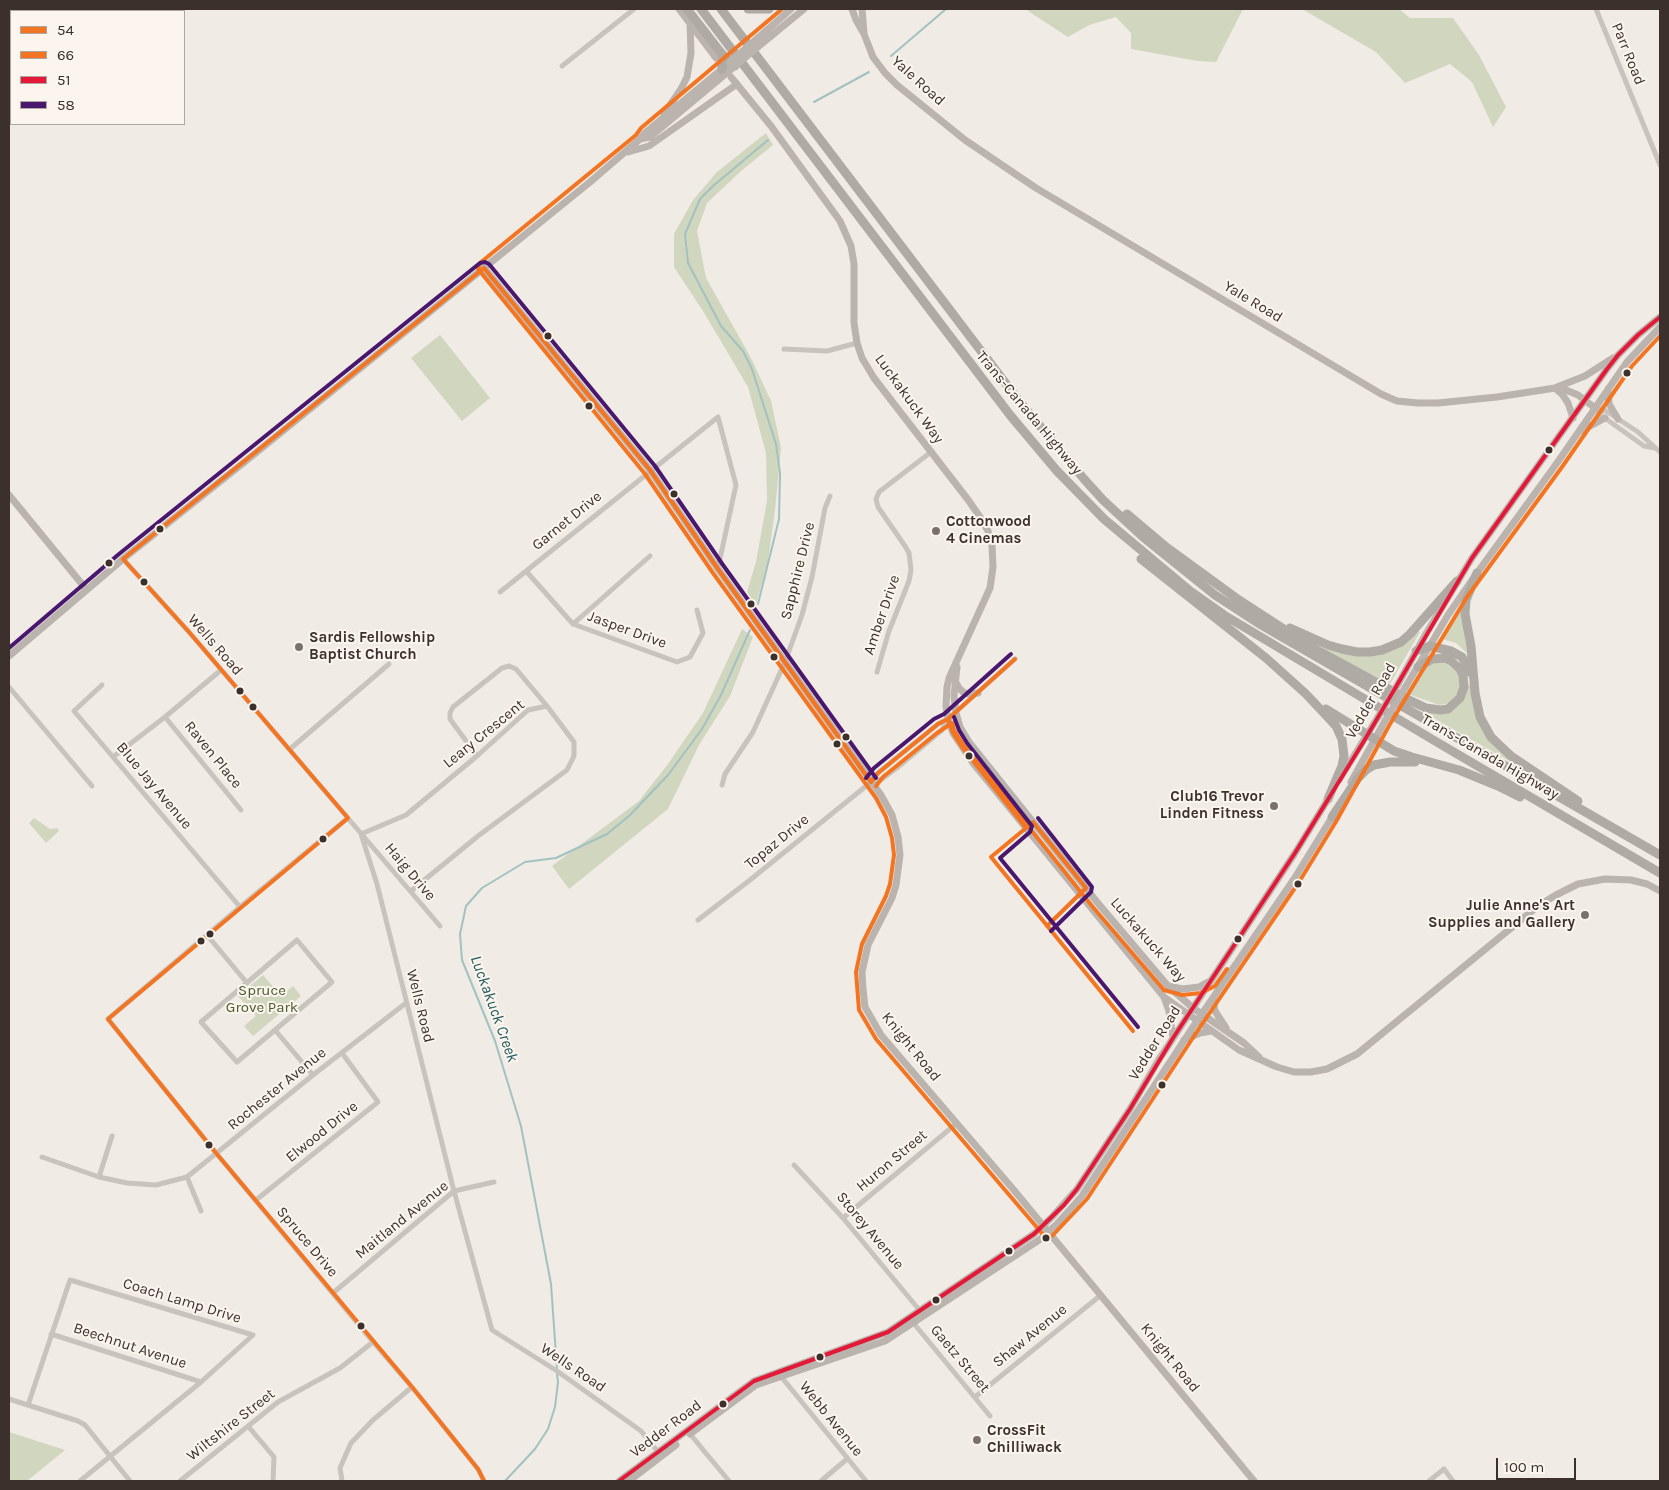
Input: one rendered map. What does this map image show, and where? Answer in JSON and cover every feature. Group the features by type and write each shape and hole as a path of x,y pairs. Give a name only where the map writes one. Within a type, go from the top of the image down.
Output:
{"highway":[{"path":"687,9 719,56 722,69"},
{"name":"Trans-Canada Highway","path":"700,9 1010,415 1057,470 1104,519 1190,591 1212,606 1418,731 1660,873"},
{"name":"Trans-Canada Highway","path":"721,9 1016,397 1103,500 1143,537 1193,578 1234,608 1282,638 1660,854"},
{"path":"748,9 769,9"},
{"path":"719,56 733,64"},
{"path":"1057,470 1106,527 1128,548 1266,658 1306,694 1333,715 1401,754 1459,770 1498,786 1604,840"},
{"path":"1084,479 1166,546 1265,617 1313,648 1418,705 1440,710 1452,706 1460,698 1465,682 1456,664 1444,658 1438,658 1425,662 1418,667"},
{"path":"1477,573 1466,600 1465,614 1480,717 1491,737 1511,756 1560,790 1660,854"},
{"path":"1265,617 1328,645 1357,652 1376,651 1392,646 1410,634 1458,581"},
{"path":"1416,651 1430,646 1457,653 1467,664 1473,677"},
{"path":"1306,694 1336,726 1342,739 1344,756 1342,766 1328,799"},
{"path":"1332,817 1358,778 1374,766 1390,762 1434,764"}],"street":[{"path":"562,66 634,9"},
{"path":"678,9 706,45 719,56"},
{"path":"640,140 644,132 733,64 768,33 791,9"},
{"path":"768,33 804,9"},
{"name":"Yale Road","path":"852,9 873,57 885,73 965,140 1036,188 1381,394 1397,400 1418,404 1497,397 1555,388 1569,391 1586,400 1595,408"},
{"name":"Yale Road","path":"862,9 864,34"},
{"name":"Parr Road","path":"1596,9 1660,165"},
{"path":"659,120 681,90 686,76 691,53 690,23"},
{"path":"691,53 706,45"},
{"path":"9,656 86,589 640,140 650,137 715,78 722,69 733,64"},
{"name":"Luckakuck Way","path":"731,77 771,126 836,214 845,230 851,246 854,264 854,323 857,343 862,358 874,378 980,517 988,531 992,545 993,567 990,588 949,678 947,687 946,706 953,733 973,763 1164,997 1239,1050 1263,1061 1294,1072 1327,1069 1341,1063 1372,1042 1538,906 1568,888 1588,881 1615,878 1648,884 1660,891"},
{"path":"623,154 649,146 737,84"},
{"name":"Knight Road","path":"484,268 650,470 718,569 871,782 892,816 898,836 900,855 896,885 892,898 868,945 862,972 865,1006 880,1035 1046,1229 1254,1481"},
{"path":"1586,400 1618,355 1660,316"},
{"path":"1595,408 1627,362 1660,327"},
{"path":"784,349 827,350 857,343"},
{"path":"1573,418 1568,403 1555,388 1585,376 1618,355"},
{"path":"1608,389 1609,404 1618,419"},
{"name":"Vedder Road","path":"629,1481 754,1381 779,1374 912,1321 1034,1234 1046,1229 1069,1211 1082,1196 1212,998 1275,907 1332,817 1371,738 1378,717 1472,558 1586,400"},
{"path":"1595,408 1644,446 1655,448"},
{"path":"1595,408 1606,411 1648,439 1660,452"},
{"name":"Vedder Road","path":"1046,1229 1077,1189 1130,1109 1173,1038 1296,853 1328,799 1385,721 1448,615 1595,408"},
{"name":"Garnet Drive","path":"500,592 718,417 736,484 718,569"},
{"path":"1578,432 1606,418"},
{"name":"Amber Drive","path":"877,672 889,631 909,581 911,570 905,546 878,507 876,499 879,492 931,452"},
{"path":"9,495 86,589"},
{"name":"Sapphire Drive","path":"722,785 725,774 753,732 785,662 802,615 812,577 825,508 830,496"},
{"path":"573,624 650,556"},
{"name":"Wells Road","path":"123,559 290,749 361,834 377,884 454,1191 492,1330 557,1371 642,1431 660,1455"},
{"name":"Jasper Drive","path":"526,571 573,624 677,662 690,657 703,633 697,610"},
{"name":"Topaz Drive","path":"698,920 871,782 878,773 932,728 956,713 1015,659"},
{"name":"Luckakuck Way","path":"957,663 954,696 956,713 960,727 980,757 1095,900 1168,986 1193,1008 1244,1043 1263,1061"},
{"path":"290,749 389,664"},
{"path":"477,756 450,719 450,713 453,706 502,668 509,666 516,669 547,706"},
{"path":"113,757 166,717 221,670"},
{"path":"955,681 963,692 968,694 978,693"},
{"name":"Blue Jay Avenue","path":"102,685 74,711 240,907"},
{"path":"9,688 92,786"},
{"name":"Leary Crescent","path":"361,834 406,815 477,756 528,710 547,706 574,742 574,756 567,770 478,836 411,892"},
{"name":"Raven Place","path":"166,717 241,810"},
{"path":"247,983 207,934 348,818"},
{"name":"Haig Drive","path":"361,834 440,926"},
{"name":"Spruce Drive","path":"207,934 108,1019 216,1153 412,1387 478,1469 484,1481"},
{"path":"297,940 332,982 237,1062 202,1022 247,983 297,940"},
{"path":"1168,986 1183,989 1193,988 1210,981"},
{"path":"1164,997 1169,1011 1173,1038"},
{"path":"1212,998 1215,1011 1231,1034"},
{"name":"Rochester Avenue","path":"42,1157 99,1177 128,1183 156,1185 187,1177 406,1003"},
{"path":"275,1030 313,1075"},
{"path":"1184,1040 1200,1033 1211,1031"},
{"name":"Elwood Drive","path":"256,1200 378,1102 342,1053"},
{"name":"Huron Street","path":"843,1218 956,1123"},
{"path":"99,1177 112,1136"},
{"name":"Storey Avenue","path":"794,1165 843,1218 922,1313"},
{"path":"187,1177 201,1211"},
{"name":"Maitland Avenue","path":"333,1293 454,1191 494,1182"},
{"name":"Coach Lamp Drive","path":"28,1405 70,1280 253,1335 201,1382 80,1481"},
{"name":"Shaw Avenue","path":"975,1397 1101,1295"},
{"name":"Gaetz Street","path":"912,1321 990,1416"},
{"name":"Beechnut Avenue","path":"51,1334 201,1382"},
{"name":"Wiltshire Street","path":"180,1481 278,1402 340,1368 373,1342"},
{"name":"Vedder Road","path":"619,1481 690,1434 748,1390 779,1374"},
{"name":"Webb Avenue","path":"779,1374 866,1481"},
{"path":"342,1481 340,1468 351,1444 373,1420 412,1387"},
{"path":"9,1399 85,1425 130,1481"},
{"path":"248,1426 274,1457 273,1481"},
{"path":"690,1434 729,1481"},
{"path":"821,1481 848,1459"},
{"path":"1429,1481 1444,1469 1453,1481"}],"green space":[{"path":"1025,9 1243,9 1216,62 1198,61 1131,49 1131,33 1116,17 1089,25 1068,37"},
{"path":"1302,9 1399,9 1410,18 1453,18 1479,55 1506,107 1493,127 1472,82 1450,64 1405,83 1376,52"},
{"path":"766,133 773,145 741,171 707,203 697,231 706,278 751,358 771,401 781,448 768,561 756,605 747,592 756,562 767,501 766,453 748,387 703,311 674,267 674,234 693,200 717,172"},
{"path":"440,335 490,398 462,421 411,358"},
{"path":"1460,607 1462,607 1469,655 1456,643 1442,639 1442,635"},
{"path":"742,629 753,637 730,696 699,745 668,809 569,889 552,866 639,801 668,764 703,713"},
{"path":"1418,631 1420,632 1390,684 1313,645 1326,649 1370,655"},
{"path":"1444,662 1457,672 1460,677 1460,687 1456,696 1449,703 1439,705 1408,694 1427,665"},
{"path":"1468,685 1470,685 1471,694 1498,748 1518,766 1411,705 1432,712 1463,700"},
{"path":"34,818 50,829 57,828 59,831 46,843 29,823"},
{"name":"Spruce Grove Park","path":"263,975 281,996 293,986 301,996 253,1036 244,1026 256,1016 238,996"},
{"path":"9,1432 65,1450 27,1481 9,1481"}],"waterway":[{"name":"Luckakuck Creek","path":"891,56 946,9"},
{"name":"Luckakuck Creek","path":"814,102 869,72"},
{"name":"Luckakuck Creek","path":"758,604 779,519 780,473 776,444 752,369 743,351 721,326 688,263 685,234 700,199 768,140"},
{"name":"Luckakuck Creek","path":"557,1369 551,1284 521,1126 495,1041 462,960 460,934 466,906 482,888 525,862 556,858 607,834 629,816 668,775 702,729 721,695 750,630"},
{"name":"Luckakuck Creek","path":"505,1481 535,1449 548,1429 555,1407 557,1374"}],"transit line":[{"name":"66","path":"782,9 641,128 636,135 480,263 478,269 645,474 713,573 876,798 886,817 892,838 894,855 890,884 886,896 862,944 856,972 859,1010 876,1039 1046,1238 1052,1236 1087,1199 1198,1030 1299,882 1337,820 1390,724 1467,597 1562,467 1632,366 1660,336"},
{"name":"58","path":"9,648 119,554 480,263 485,262 489,264 655,466 723,565 876,778"},
{"name":"54","path":"484,268 650,470 718,569 871,782"},
{"name":"54","path":"123,559 484,268"},
{"name":"51","path":"619,1481 754,1381 888,1332 1034,1234 1064,1205 1077,1189 1130,1109 1173,1038 1295,853 1364,741 1472,558 1607,369 1638,335 1660,317"},
{"name":"54","path":"123,559 189,632 348,818"},
{"name":"58","path":"866,778 874,768 934,719 944,714 1011,654"},
{"name":"54","path":"871,782 878,773 938,724 948,719 1015,659"},
{"name":"58","path":"954,717 967,743 1032,826 1030,832 1000,858 1138,1027"},
{"name":"54","path":"948,719 953,733 962,747 1026,828 991,857 1133,1031"},
{"name":"66","path":"876,786 883,777 952,723 964,746 1092,906 1164,990 1182,995 1201,993 1215,986 1227,969"},
{"name":"54","path":"108,1019 348,818"},
{"name":"58","path":"1038,818 1092,887 1091,892 1051,931"},
{"name":"54","path":"1033,822 1086,888 1047,926"},
{"name":"54","path":"108,1019 216,1153 412,1387 478,1469 484,1481"}],"place":[{"name":"Cottonwood 4 Cinemas","path":"936,531"},
{"name":"Sardis Fellowship Baptist Church","path":"299,647"},
{"name":"Club16 Trevor Linden Fitness","path":"1274,806"},
{"name":"Julie Anne's Art Supplies and Gallery","path":"1585,915"},
{"name":"CrossFit Chilliwack","path":"977,1440"}]}
